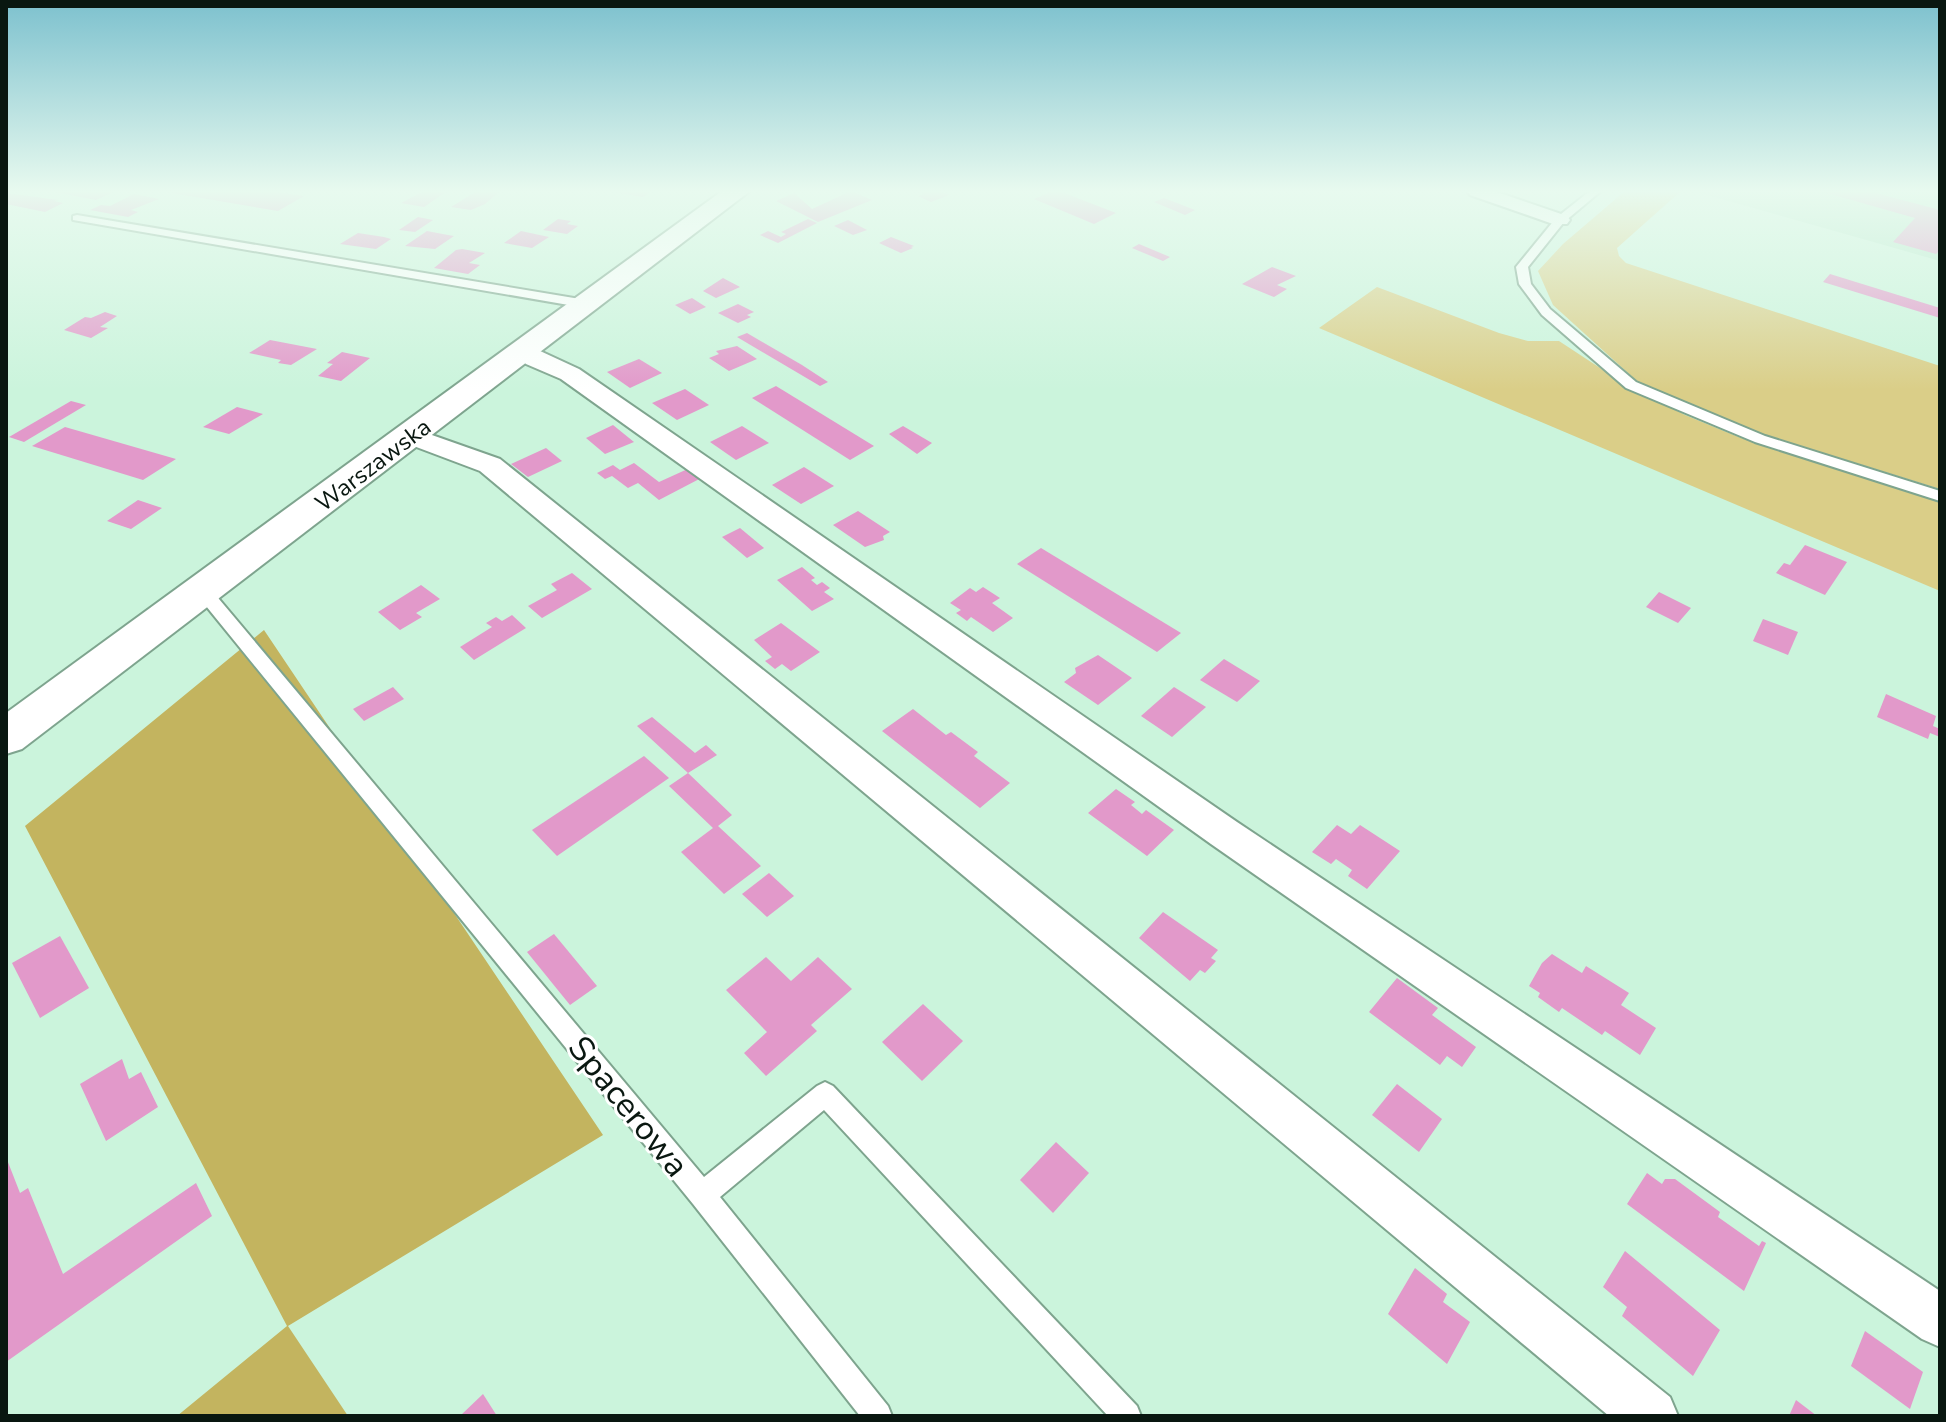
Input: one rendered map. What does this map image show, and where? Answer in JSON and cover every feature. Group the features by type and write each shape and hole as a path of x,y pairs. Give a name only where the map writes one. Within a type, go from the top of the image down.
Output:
{"main road":[{"name":"Warszawska","path":"6,737 648,257"}],"street":[{"path":"525,351 535,359 570,374 1237,842 1940,1321"},
{"path":"412,436 490,465 1651,1416"}],"lane":[{"path":"310,257 586,304"},
{"path":"1530,257 1522,267 1525,284 1546,312 1631,385 1676,407 1760,439 1940,496"},
{"name":"Spacerowa","path":"206,590 212,602 702,1195 825,1094 1127,1416"},
{"path":"702,1195 711,1211 878,1416"}],"shaded area":[{"path":"1551,257 1620,257 1626,263 1940,366 1940,489 1762,434 1682,405 1639,383 1553,305 1538,271"},
{"path":"1377,287 1499,333 1528,341 1559,341 1626,385 1685,415 1741,438 1940,502 1940,591 1319,328"},
{"path":"264,630 603,1135 288,1326 348,1416 177,1416 287,1326 25,826"}],"building":[{"path":"447,257 478,257 469,263 480,265 468,274 434,268"},
{"path":"1272,267 1296,276 1277,285 1287,289 1274,297 1242,284"},
{"path":"1830,274 1940,308 1940,318 1823,282"},
{"path":"723,278 740,287 716,298 703,291"},
{"path":"692,298 706,307 690,314 675,305"},
{"path":"738,304 754,312 747,315 751,317 738,323 718,313"},
{"path":"105,312 117,316 100,327 108,328 91,338 64,330 85,317 91,318"},
{"path":"747,333 828,382 820,386 737,337"},
{"path":"270,340 317,349 291,365 249,353"},
{"path":"737,346 757,359 729,371 709,358 719,354 716,351"},
{"path":"342,352 370,358 341,381 318,376 333,364 327,363"},
{"path":"639,359 662,373 630,388 607,372"},
{"path":"776,386 874,446 850,460 752,398"},
{"path":"685,389 709,405 677,420 652,403"},
{"path":"71,401 86,405 24,442 9,437"},
{"path":"237,407 263,414 229,434 203,427"},
{"path":"613,425 634,442 605,454 586,438"},
{"path":"742,426 769,443 736,460 710,442"},
{"path":"903,426 932,443 917,454 889,434"},
{"path":"65,427 176,459 143,480 32,446"},
{"path":"546,448 562,461 528,477 511,464"},
{"path":"634,463 659,482 692,467 705,476 659,500 638,483 628,488 612,476 605,479 597,473 613,465 620,470"},
{"path":"804,467 834,486 801,504 772,485"},
{"path":"138,500 162,508 131,529 107,521"},
{"path":"858,511 890,532 883,536 884,540 865,547 833,525"},
{"path":"740,528 764,548 747,558 722,537"},
{"path":"1805,545 1847,562 1825,595 1776,573 1784,563 1790,565"},
{"path":"1041,548 1181,633 1157,652 1017,564"},
{"path":"802,567 815,578 811,580 817,585 822,582 830,588 824,592 834,599 812,611 777,580"},
{"path":"572,573 592,589 542,618 528,606 557,590 551,584"},
{"path":"421,585 440,599 416,613 422,617 400,630 378,612"},
{"path":"983,587 1000,598 992,603 1013,618 993,632 971,617 967,621 956,613 961,610 950,603 970,588 976,592"},
{"path":"1659,592 1691,608 1678,623 1646,607"},
{"path":"512,615 526,628 474,660 460,647 492,627 486,623 496,617 502,621"},
{"path":"1763,619 1798,632 1788,655 1753,641"},
{"path":"781,623 820,652 791,671 782,664 775,669 765,661 772,657 754,640"},
{"path":"1098,655 1132,678 1098,705 1064,682 1076,673 1075,668"},
{"path":"1224,659 1260,681 1237,702 1200,680"},
{"path":"393,687 404,699 364,721 353,709"},
{"path":"1174,687 1206,707 1172,737 1141,716"},
{"path":"1886,694 1936,716 1933,726 1940,729 1940,737 1930,733 1928,739 1877,717"},
{"path":"913,709 946,735 951,732 978,752 974,756 1010,783 980,808 882,731"},
{"path":"652,717 695,753 706,745 717,755 688,773 637,726"},
{"path":"644,756 669,778 557,856 532,830"},
{"path":"688,773 732,815 718,826 761,866 724,894 681,852 713,828 669,786"},
{"path":"1116,789 1135,802 1131,805 1142,814 1146,810 1174,830 1147,856 1088,813"},
{"path":"1337,825 1351,834 1360,825 1400,851 1367,889 1348,876 1352,870 1336,859 1331,864 1312,852"},
{"path":"769,873 794,896 767,917 742,894"},
{"path":"1163,912 1218,950 1211,958 1216,961 1205,973 1200,970 1190,981 1139,938"},
{"path":"554,934 597,986 570,1005 527,952"},
{"path":"60,936 89,988 40,1018 12,963"},
{"path":"1552,954 1582,973 1586,966 1629,993 1621,1005 1656,1028 1640,1055 1605,1031 1602,1035 1562,1008 1559,1012 1538,997 1540,993 1529,986 1542,963"},
{"path":"766,957 791,981 818,957 852,989 811,1025 817,1031 766,1076 744,1053 767,1032 726,990"},
{"path":"1397,978 1438,1008 1432,1015 1476,1047 1462,1067 1447,1056 1440,1065 1369,1012"},
{"path":"923,1004 963,1041 922,1081 882,1042"},
{"path":"122,1059 129,1079 141,1072 158,1107 106,1141 80,1084"},
{"path":"1397,1084 1442,1119 1419,1152 1372,1115"},
{"path":"1056,1142 1089,1173 1053,1213 1020,1180"},
{"path":"6,1157 20,1193 28,1188 63,1274 196,1183 212,1216 6,1362"},
{"path":"1647,1173 1662,1184 1665,1179 1675,1179 1720,1212 1718,1217 1759,1246 1762,1241 1766,1243 1744,1291 1627,1204"},
{"path":"1625,1251 1720,1330 1693,1376 1622,1316 1627,1307 1603,1287"},
{"path":"1415,1268 1447,1294 1443,1302 1470,1322 1447,1364 1388,1314"},
{"path":"1865,1331 1923,1372 1910,1409 1851,1366"},
{"path":"483,1394 497,1416 460,1416"},
{"path":"1796,1400 1817,1416 1789,1416"}]}
